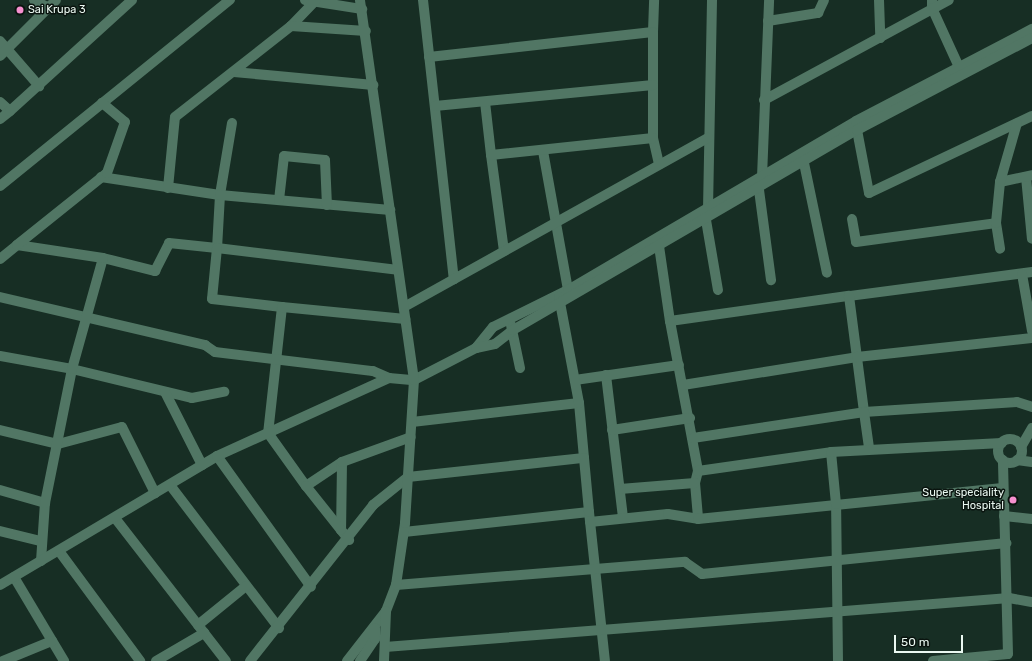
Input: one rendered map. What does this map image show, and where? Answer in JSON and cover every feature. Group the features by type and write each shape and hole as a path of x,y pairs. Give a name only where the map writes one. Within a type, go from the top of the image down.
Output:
{"street":[{"path":"34,0 47,7"},
{"path":"0,56 4,44 56,0"},
{"path":"0,119 39,86 132,0"},
{"path":"0,186 230,0"},
{"path":"305,0 361,5 366,31 414,380 404,532 396,585 386,611 375,628 347,661"},
{"path":"426,0 429,57 454,279"},
{"path":"654,0 653,138 658,164"},
{"path":"708,209 708,138 712,0"},
{"path":"762,177 769,0"},
{"path":"768,21 818,13 824,0"},
{"path":"879,0 880,38"},
{"path":"764,100 880,38 932,4 948,0"},
{"path":"168,188 175,117 291,26 315,2"},
{"path":"932,4 959,67"},
{"path":"291,26 366,31"},
{"path":"476,348 487,331 508,319 564,296 659,246 708,209 856,121 1032,29"},
{"path":"429,57 653,32"},
{"path":"0,297 205,345 215,352 373,371 389,378 414,380 476,348 495,344 513,330 564,296 686,226 706,220 858,130 1032,38"},
{"path":"4,44 39,86"},
{"path":"234,72 373,85"},
{"path":"435,106 653,85"},
{"path":"0,102 10,111"},
{"path":"485,102 504,251"},
{"path":"0,259 107,173 126,122 102,103"},
{"path":"858,130 869,193 1032,116"},
{"path":"232,123 220,195 212,299 405,319"},
{"path":"1000,249 996,222 1000,182 1018,123"},
{"path":"491,155 543,151 653,138"},
{"path":"404,306 504,251 555,226 658,164 708,138"},
{"path":"543,151 555,226 579,403 605,661"},
{"path":"279,200 284,156 325,160 327,205"},
{"path":"804,163 827,273"},
{"path":"1000,182 1029,176 1032,239"},
{"path":"101,177 220,195 390,210"},
{"path":"759,190 771,280"},
{"path":"852,219 856,242 996,222"},
{"path":"706,220 718,290"},
{"path":"17,245 102,258 155,271 169,242 398,270"},
{"path":"659,246 670,321 690,418 698,471 695,483 698,519"},
{"path":"41,561 40,541 45,503 72,368 102,258"},
{"path":"670,321 1027,273 1032,331"},
{"path":"849,296 869,448"},
{"path":"282,306 268,432 306,486 349,540"},
{"path":"508,319 513,330 520,368"},
{"path":"683,385 857,357 1032,338"},
{"path":"0,356 72,368 192,398 224,392"},
{"path":"575,380 679,365"},
{"path":"606,375 623,518"},
{"path":"0,585 217,456 389,378"},
{"path":"165,392 202,465"},
{"path":"693,438 864,412 1017,402 1032,407"},
{"path":"412,422 579,403"},
{"path":"612,430 690,418"},
{"path":"0,430 58,444 122,427 156,493"},
{"path":"1017,460 1021,447 1032,428"},
{"path":"306,486 342,462 411,437"},
{"path":"698,471 869,448 1002,443 1012,439 1021,447"},
{"path":"933,661 1008,658 1009,598 1002,488 1003,460 998,450 1002,443"},
{"path":"831,452 836,504 838,559 838,661"},
{"path":"217,456 311,587"},
{"path":"250,661 279,628 349,540 373,505 408,476 584,458"},
{"path":"1003,460 1032,462"},
{"path":"341,530 342,462"},
{"path":"620,489 695,483"},
{"path":"170,485 279,628"},
{"path":"590,522 668,514 698,519 1002,488"},
{"path":"0,490 45,503"},
{"path":"404,532 589,512"},
{"path":"1004,516 1032,519"},
{"path":"115,518 226,661"},
{"path":"0,531 40,541"},
{"path":"396,585 685,562 702,574 1006,542"},
{"path":"59,551 140,661"},
{"path":"14,577 64,661"},
{"path":"156,661 201,629 246,586"},
{"path":"384,647 1009,598 1032,602"},
{"path":"384,661 386,611"},
{"path":"360,661 375,639 375,628"},
{"path":"3,661 52,641"}],"place":[{"name":"Sai Krupa 3","path":"20,10"},
{"name":"Super speciality Hospital","path":"1013,500"}]}
